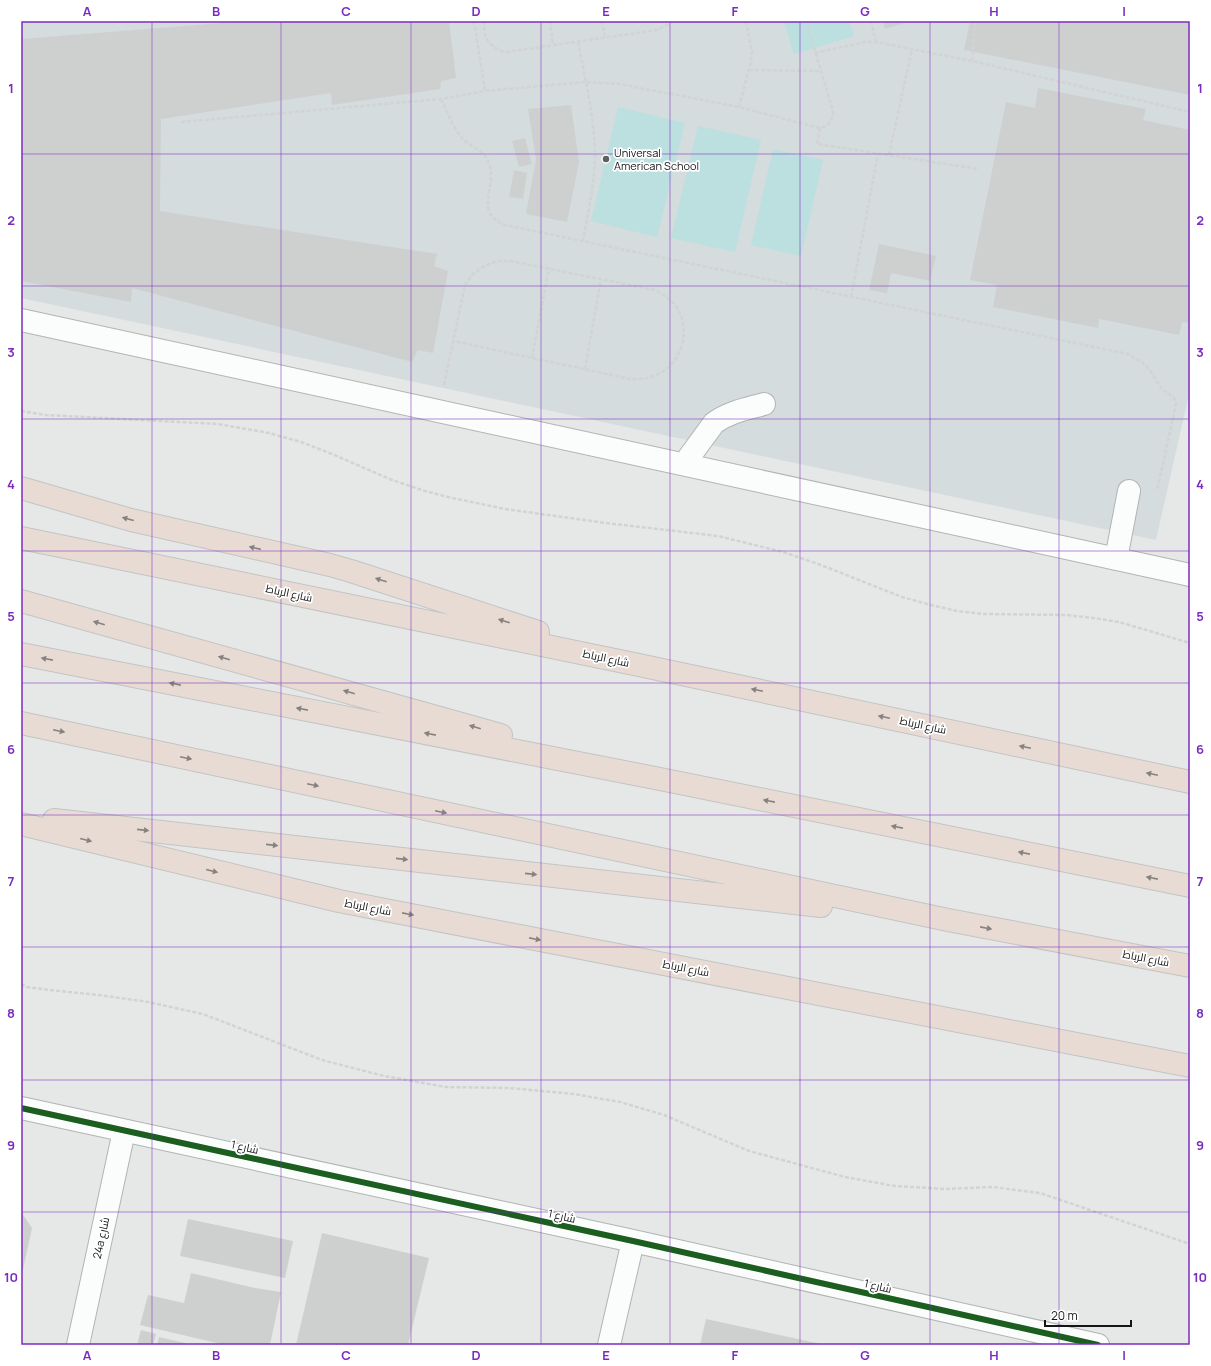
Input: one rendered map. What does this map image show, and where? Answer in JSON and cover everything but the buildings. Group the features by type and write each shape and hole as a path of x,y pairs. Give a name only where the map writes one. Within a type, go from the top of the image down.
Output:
{"highway":[{"path":"21,488 131,520 351,571 634,664"},
{"name":"شارع الرباط","path":"21,538 634,664 1190,782"},
{"path":"21,601 660,779"},
{"path":"21,654 660,779 1190,886"},
{"name":"شارع الرباط","path":"21,723 948,920 1190,966"},
{"path":"21,817 948,920"},
{"name":"شارع الرباط","path":"21,824 339,901 1190,1066"}],"street":[{"path":"21,320 1190,575"},
{"path":"684,464 714,423 732,413 764,404"},
{"path":"1116,559 1129,491"},
{"name":"شارع 1","path":"21,1108 633,1241 1032,1338 1098,1345"},
{"name":"24a شارع","path":"78,1345 124,1130"},
{"path":"609,1345 633,1241"}],"path":[{"path":"474,21 486,91"},
{"path":"485,21 484,31 491,45 498,50 506,52 657,30 672,21"},
{"path":"550,21 554,45"},
{"path":"602,21 605,38"},
{"path":"739,107 749,70 752,52 746,21"},
{"path":"181,122 441,99 486,91 585,82 619,84 739,107 820,128 829,124 833,116 806,21"},
{"path":"871,21 876,42"},
{"path":"972,61 975,21"},
{"path":"578,42 595,154 583,241"},
{"path":"815,53 860,43 876,42 972,61 1190,112"},
{"path":"889,155 912,49"},
{"path":"749,70 821,71"},
{"path":"441,99 458,133 484,154 489,161 492,176 487,204 488,211 498,222 505,225 1128,354 1137,359 1150,370 1161,388 1174,398 1176,404 1156,496"},
{"path":"820,128 818,144 978,169"},
{"path":"851,297 878,154"},
{"path":"438,411 453,341 465,285 473,274 484,266 496,261 510,261 549,268 655,290 666,296 674,305 681,315 684,327 684,339 674,362 665,370 654,376 642,379 630,379 453,341"},
{"path":"532,358 549,268"},
{"path":"585,369 600,279"},
{"path":"21,411 46,415 218,424 244,427 301,442 392,480 448,497 505,509 598,522 718,536 783,552 821,565 902,597 957,611 984,614 1067,615 1093,618 1119,622 1190,643"},
{"path":"21,984 27,987 41,989 148,1002 203,1014 322,1060 384,1076 446,1087 509,1088 560,1092 620,1102 664,1115 749,1151 845,1177 896,1186 944,1189 993,1186 1040,1193 1190,1244"}],"shaded area":[{"name":"Universal American School","path":"21,21 1190,21 1190,390 1156,540 21,298"},
{"path":"784,21 849,21 854,36 794,54"},
{"path":"618,107 685,123 657,237 591,221"},
{"path":"698,126 761,140 735,252 671,238"},
{"path":"773,149 823,160 801,256 751,245"}],"cycle path":[{"path":"21,1108 633,1241 1098,1345"}],"place":[{"name":"Universal American School","path":"606,159"}]}
